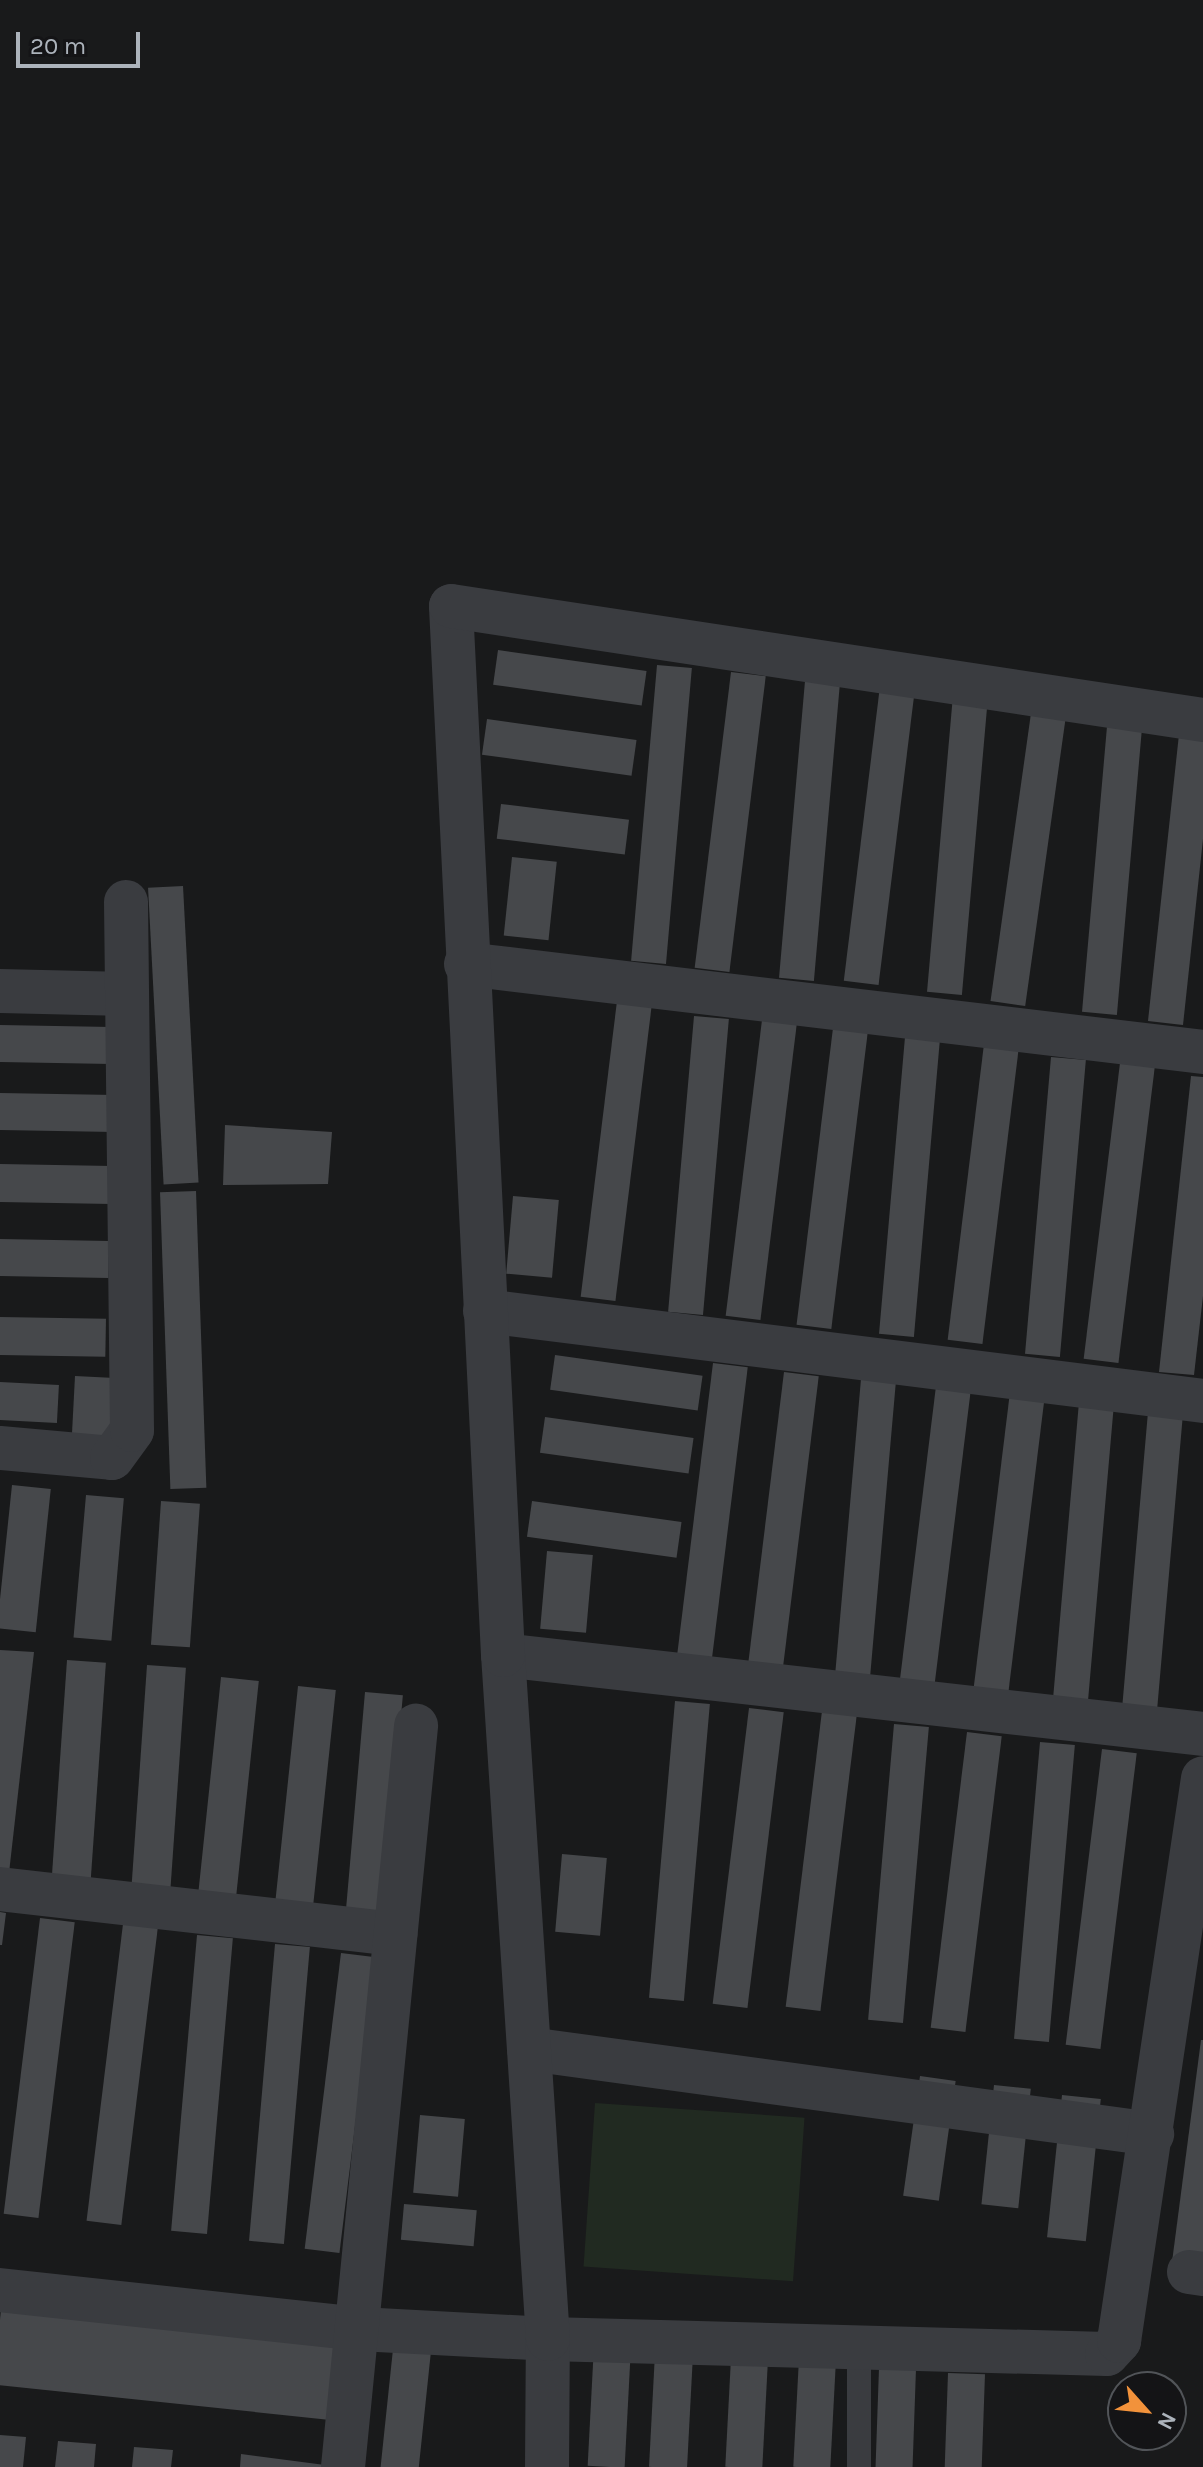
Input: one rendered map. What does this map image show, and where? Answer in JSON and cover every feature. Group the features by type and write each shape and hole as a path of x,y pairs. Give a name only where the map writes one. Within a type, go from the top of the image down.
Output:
{"street":[{"path":"547,2467 548,2339 503,1655 466,964 451,606 1203,720"},
{"path":"0,1448 112,1458 132,1430 126,902"},
{"path":"466,964 1203,1052"},
{"path":"0,991 127,994"},
{"path":"485,1311 1203,1401"},
{"path":"503,1655 1203,1734"},
{"path":"343,2467 416,1726"},
{"path":"0,2290 359,2329 548,2339 1107,2354 1119,2341 1203,1778"},
{"path":"0,1889 395,1934"},
{"path":"529,2049 1152,2134"}],"lane":[{"path":"859,2347 859,2467"}],"shaded area":[{"path":"595,2103 804,2118 793,2281 584,2267"}],"building":[{"path":"498,650 647,671 642,706 493,685"},
{"path":"657,665 692,668 666,964 631,961"},
{"path":"731,672 766,676 729,972 695,968"},
{"path":"805,681 840,684 814,981 779,978"},
{"path":"880,686 915,690 879,985 844,981"},
{"path":"953,695 988,698 962,995 927,992"},
{"path":"1032,706 1067,711 1025,1006 991,1001"},
{"path":"1108,715 1143,718 1117,1015 1082,1012"},
{"path":"487,719 637,740 632,776 482,755"},
{"path":"1180,725 1203,728 1203,839 1183,1025 1148,1021"},
{"path":"501,804 629,820 625,854 497,839"},
{"path":"512,857 557,862 548,940 504,936"},
{"path":"183,886 199,1183 164,1184 148,888"},
{"path":"617,1001 652,1005 615,1301 581,1297"},
{"path":"694,1016 729,1019 703,1315 668,1312"},
{"path":"762,1020 797,1024 760,1320 726,1316"},
{"path":"0,1025 112,1027 111,1064 0,1062"},
{"path":"833,1028 868,1032 831,1329 797,1325"},
{"path":"905,1037 940,1040 914,1337 879,1334"},
{"path":"984,1044 1019,1048 982,1344 948,1340"},
{"path":"1051,1057 1086,1060 1060,1357 1025,1354"},
{"path":"1120,1063 1155,1067 1118,1363 1084,1359"},
{"path":"1191,1076 1203,1077 1203,1296 1194,1375 1159,1372"},
{"path":"0,1093 115,1095 114,1132 0,1130"},
{"path":"225,1125 332,1132 328,1184 223,1185"},
{"path":"0,1164 112,1166 111,1204 0,1202"},
{"path":"196,1191 206,1488 170,1489 160,1192"},
{"path":"513,1196 559,1200 552,1278 506,1274"},
{"path":"0,1239 109,1241 108,1278 0,1276"},
{"path":"0,1317 106,1319 105,1357 0,1355"},
{"path":"555,1355 703,1376 698,1410 550,1390"},
{"path":"713,1363 748,1367 711,1663 677,1659"},
{"path":"784,1372 819,1376 782,1672 748,1668"},
{"path":"75,1376 115,1378 111,1446 71,1444"},
{"path":"861,1379 896,1382 870,1678 835,1675"},
{"path":"0,1382 59,1385 57,1423 0,1420"},
{"path":"936,1386 971,1390 934,1686 900,1682"},
{"path":"1010,1392 1045,1396 1008,1692 974,1688"},
{"path":"1079,1402 1114,1405 1088,1701 1053,1698"},
{"path":"1148,1412 1183,1415 1157,1712 1122,1709"},
{"path":"545,1417 694,1438 689,1474 540,1453"},
{"path":"12,1485 51,1489 36,1632 0,1629 0,1599"},
{"path":"86,1495 124,1498 111,1641 74,1637"},
{"path":"161,1501 200,1504 190,1647 151,1645"},
{"path":"532,1501 682,1522 677,1558 527,1537"},
{"path":"547,1551 593,1555 586,1633 540,1629"},
{"path":"0,1650 34,1652 9,1873 0,1872"},
{"path":"67,1660 106,1663 90,1883 52,1880"},
{"path":"147,1665 186,1668 170,1888 132,1885"},
{"path":"221,1677 259,1681 236,1902 198,1898"},
{"path":"298,1686 336,1690 313,1911 275,1907"},
{"path":"365,1692 403,1695 384,1915 346,1912"},
{"path":"675,1701 710,1704 684,2001 649,1998"},
{"path":"749,1708 784,1712 747,2008 713,2004"},
{"path":"822,1711 857,1715 820,2011 786,2007"},
{"path":"894,1724 929,1727 903,2023 868,2020"},
{"path":"967,1732 1002,1736 965,2032 931,2028"},
{"path":"1040,1742 1075,1745 1049,2042 1014,2039"},
{"path":"1102,1749 1137,1753 1100,2049 1066,2045"},
{"path":"562,1854 607,1858 600,1936 555,1932"},
{"path":"0,1912 6,1913 2,1945 0,1945"},
{"path":"40,1918 75,1922 38,2218 4,2214"},
{"path":"123,1924 158,1928 121,2225 87,2221"},
{"path":"197,1935 233,1938 207,2234 171,2231"},
{"path":"275,1944 310,1947 284,2244 249,2241"},
{"path":"341,1953 376,1957 339,2253 305,2249"},
{"path":"1203,2040 1203,2267 1172,2262"},
{"path":"920,2076 956,2081 939,2201 903,2196"},
{"path":"994,2085 1031,2089 1018,2208 981,2204"},
{"path":"1062,2095 1101,2099 1086,2241 1047,2237"},
{"path":"420,2115 465,2119 458,2197 413,2193"},
{"path":"404,2204 477,2210 474,2246 401,2240"},
{"path":"3,2291 359,2328 349,2422 0,2385"},
{"path":"395,2330 433,2334 419,2467 381,2467"},
{"path":"594,2345 631,2347 625,2467 588,2466"},
{"path":"655,2353 693,2355 687,2467 649,2467"},
{"path":"731,2358 768,2360 762,2467 725,2467"},
{"path":"799,2358 836,2360 830,2467 793,2467"},
{"path":"879,2368 916,2369 913,2467 876,2467"},
{"path":"948,2373 985,2374 982,2467 945,2467"},
{"path":"0,2435 26,2437 23,2467 0,2467"},
{"path":"58,2441 96,2444 94,2467 55,2467"},
{"path":"134,2447 173,2450 171,2467 132,2467"},
{"path":"241,2454 325,2465 325,2467 240,2467"}]}
